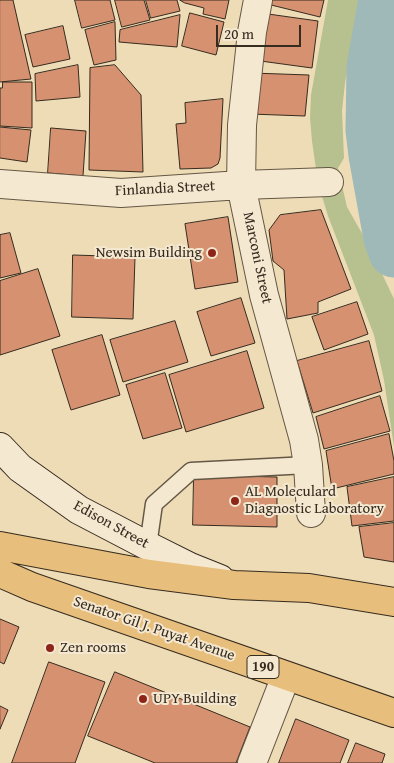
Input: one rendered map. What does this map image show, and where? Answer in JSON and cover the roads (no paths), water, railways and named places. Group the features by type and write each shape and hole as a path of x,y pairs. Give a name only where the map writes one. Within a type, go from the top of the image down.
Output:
{"main road":[{"path":"0,546 149,574 234,585 309,588 394,602"},
{"name":"Senator Gil J. Puyat Avenue","path":"0,573 32,587 394,713"}],"street":[{"name":"Marconi Street","path":"258,0 252,32 242,125 241,185 264,295 304,440 308,465 311,513"},
{"name":"Finlandia Street","path":"0,184 122,193 241,185 329,182"},
{"name":"Edison Street","path":"0,447 20,468 79,510 190,567 234,585"},
{"path":"252,763 286,676"}],"lane":[{"path":"148,546 154,504 191,471 308,465"}],"waterway":[{"path":"384,0 372,68 371,130 389,238 394,252"}],"place":[{"name":"Newsim Building","path":"212,253"},
{"name":"AL Moleculard Diagnostic Laboratory","path":"235,501"},
{"name":"Zen rooms","path":"50,648"},
{"name":"UPY Building","path":"143,699"}]}
